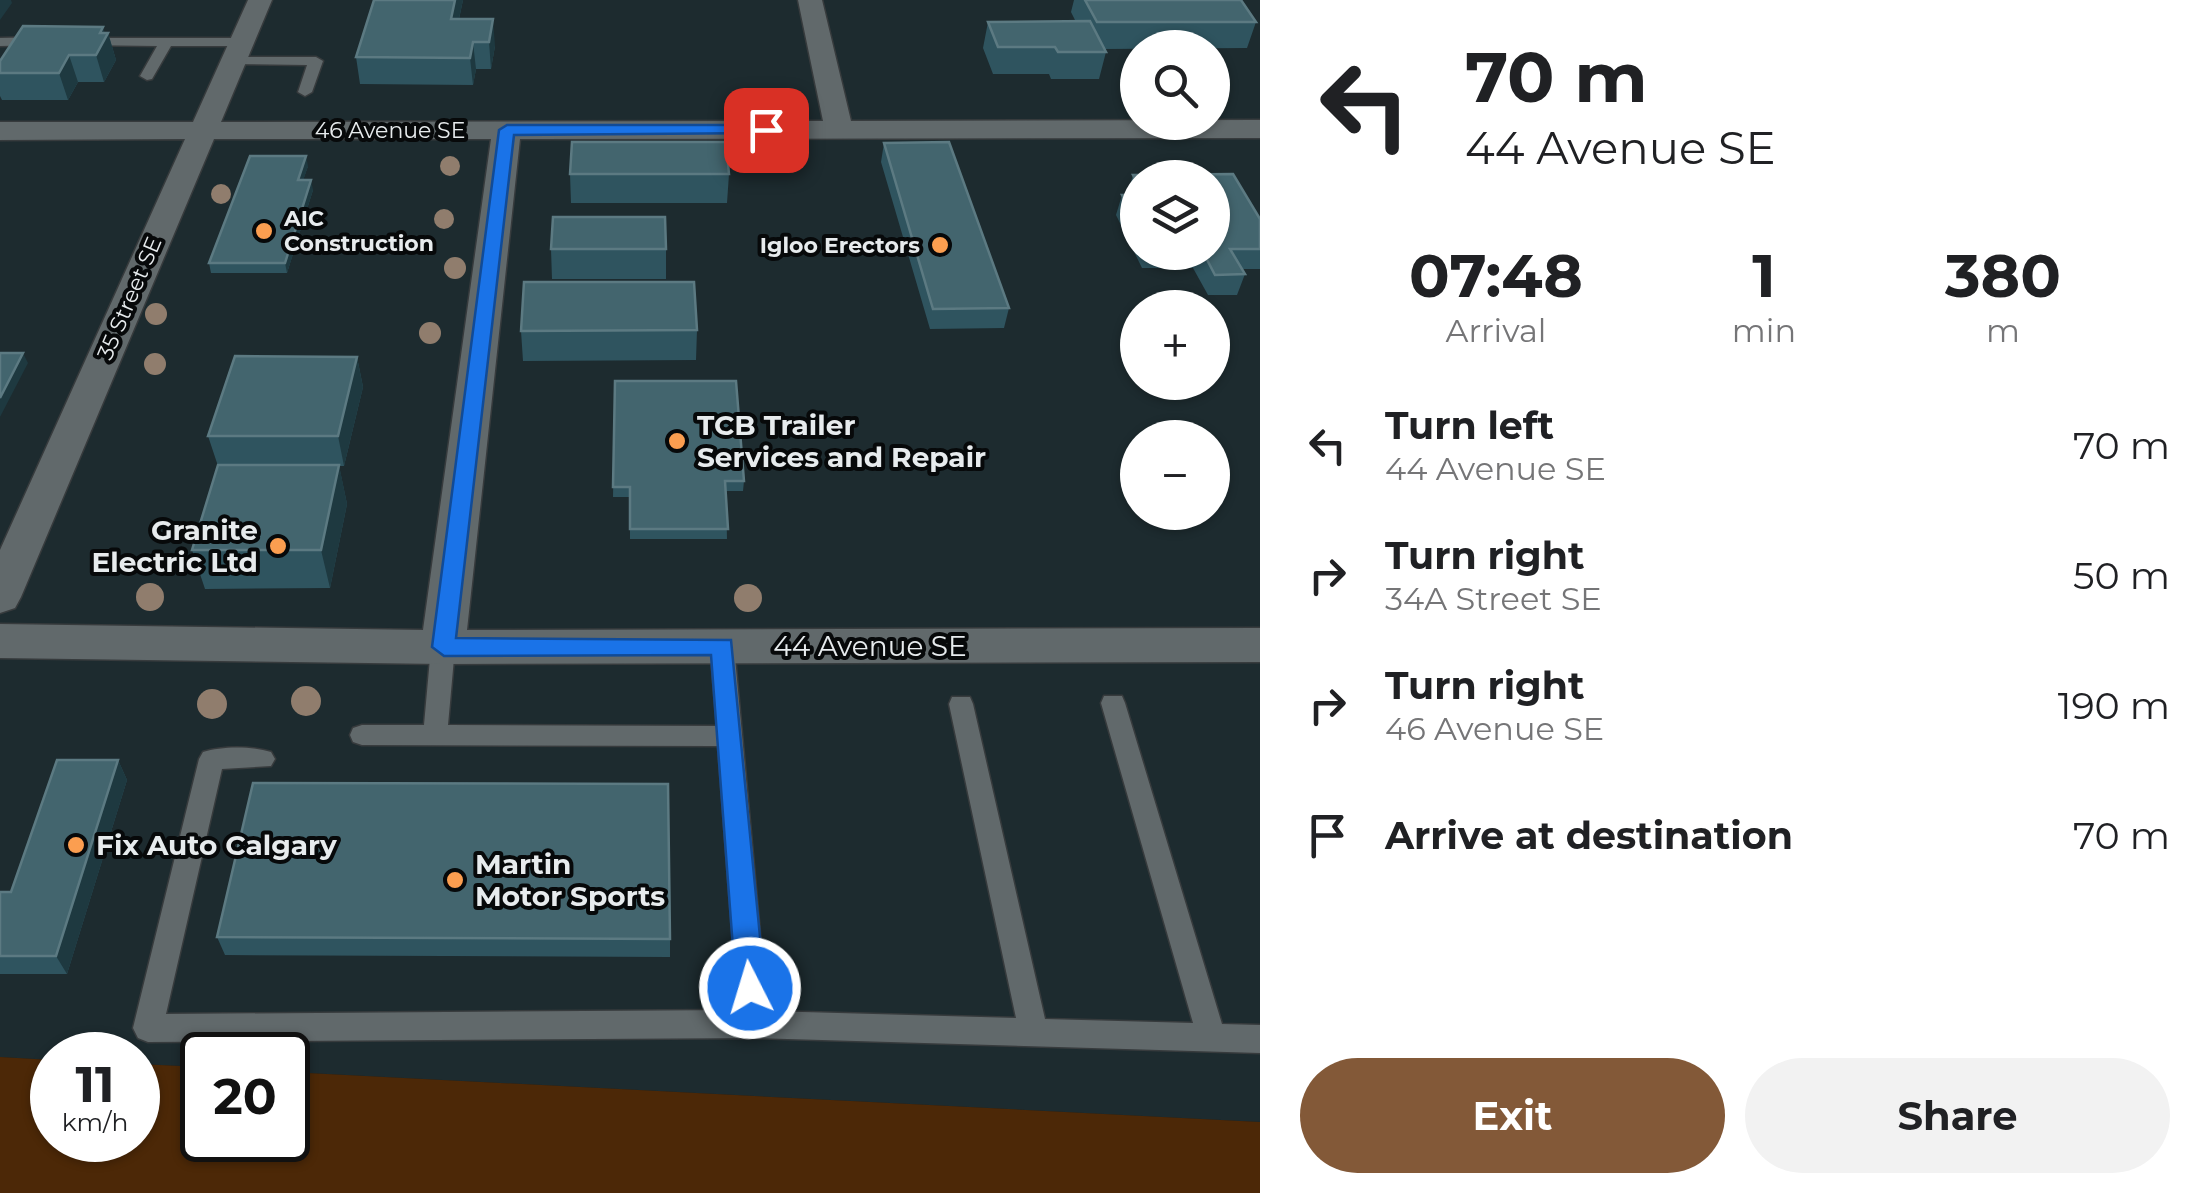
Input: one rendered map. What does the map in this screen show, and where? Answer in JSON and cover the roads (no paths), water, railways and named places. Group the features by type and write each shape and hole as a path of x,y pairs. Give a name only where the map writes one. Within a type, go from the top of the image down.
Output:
{"street":[{"name":"35 Street SE","path":"0,597 260,0"},
{"path":"810,0 840,130"},
{"name":"46 Avenue SE","path":"0,131 1260,128"},
{"path":"444,647 507,130"},
{"name":"44 Avenue SE","path":"0,640 444,647 1260,645"}],"lane":[{"path":"0,42 166,42 316,61 305,92"},
{"path":"147,76 166,42"},
{"path":"722,646 754,1024"},
{"path":"435,736 444,647"},
{"path":"1113,703 1212,1038"},
{"path":"961,704 1034,1032"},
{"path":"362,735 730,736"},
{"path":"262,759 212,759 148,1028 754,1024 1260,1040"}],"place":[{"name":"AIC Construction","path":"264,231"},
{"name":"Igloo Erectors","path":"940,245"},
{"name":"TCB Trailer Services and Repair","path":"677,441"},
{"name":"Granite Electric Ltd","path":"278,546"},
{"name":"Fix Auto Calgary","path":"76,845"},
{"name":"Martin Motor Sports","path":"455,880"}]}
